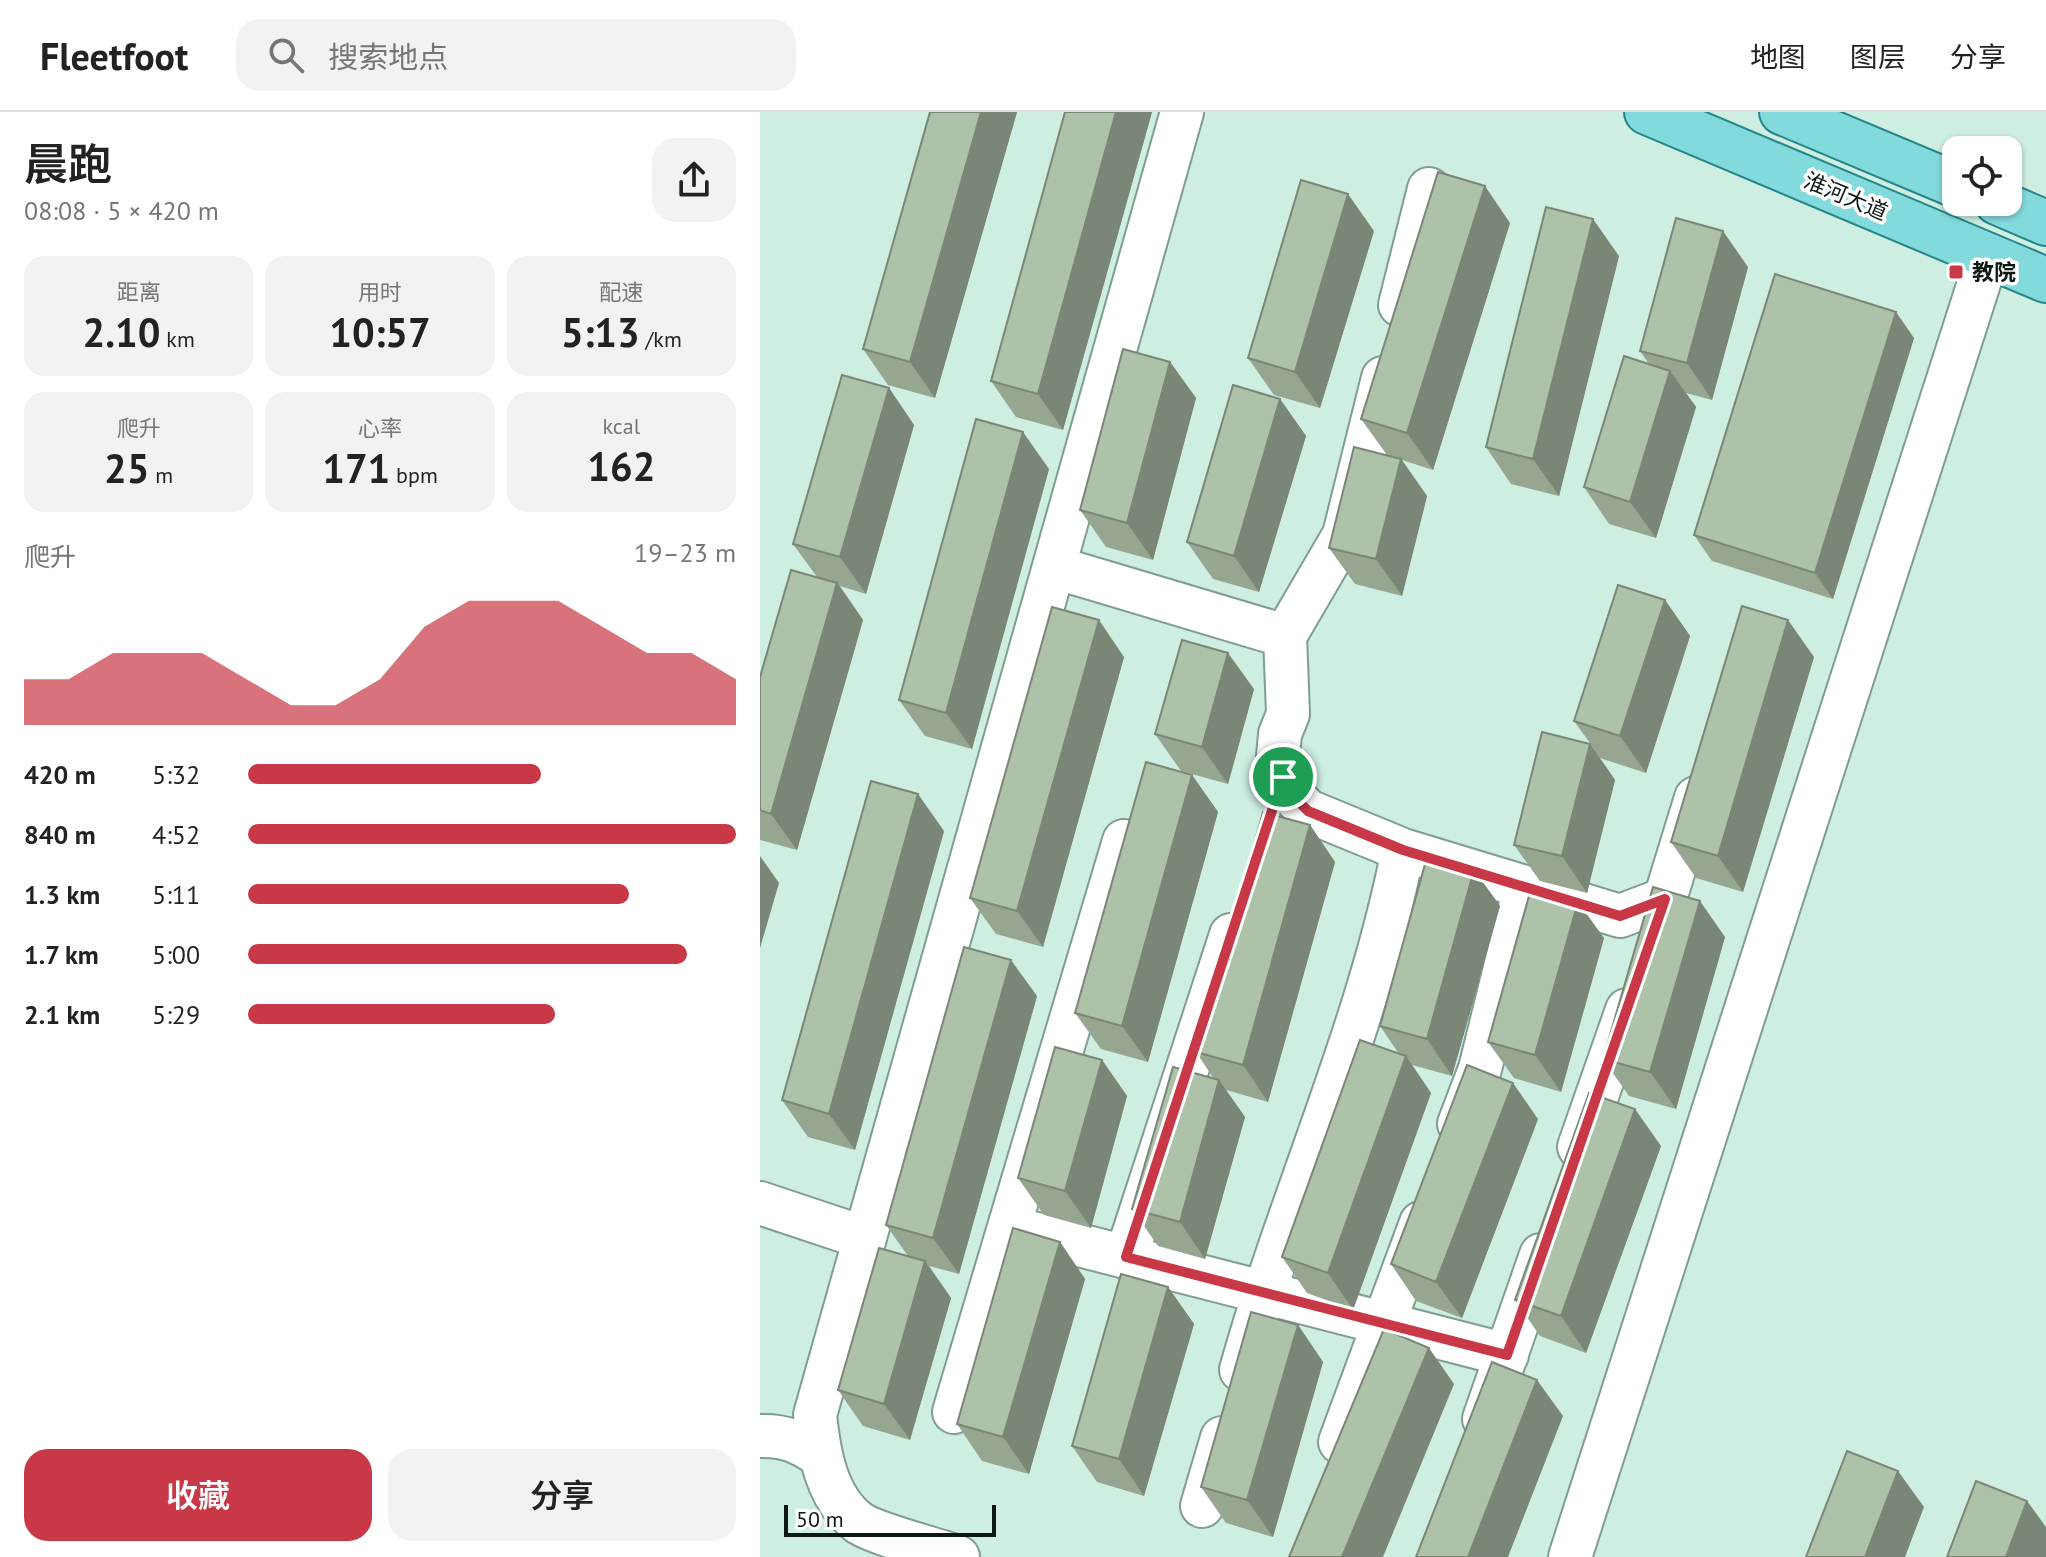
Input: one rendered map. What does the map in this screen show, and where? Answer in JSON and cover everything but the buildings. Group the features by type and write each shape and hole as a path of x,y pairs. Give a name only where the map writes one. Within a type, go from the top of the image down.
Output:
{"main road":[{"name":"淮河大道","path":"1647,112 2046,280"},
{"path":"1789,113 1942,179"},
{"path":"2022,213 2046,223"}],"street":[{"path":"958,1557 859,1523 834,1492 819,1455 815,1415 1182,112"},
{"path":"1429,189 1344,535 1285,636 1288,714 1280,734 1278,756 1283,777 1293,796 1308,811 1403,850 1620,916 1665,899"},
{"path":"1570,1557 1988,255"},
{"path":"1054,567 1285,636"},
{"path":"1568,1179 1665,899 1709,754"},
{"path":"1268,822 1283,777"},
{"path":"954,1412 1124,841"},
{"path":"1202,1506 1263,1292 1351,1046 1391,911 1403,850"},
{"path":"1330,1471 1382,1323 1480,1069 1525,887"},
{"path":"1126,1257 1243,897"},
{"path":"760,1203 865,1238"},
{"path":"1472,1456 1553,1223"},
{"path":"1009,1227 1507,1355"},
{"path":"760,1436 776,1435 799,1442 819,1455"}],"place":[{"name":"教院","path":"1956,272"}],"route":[{"path":"1283,777 1293,796 1308,811 1403,850 1620,916 1665,899 1507,1355 1126,1257 1283,777"}]}
